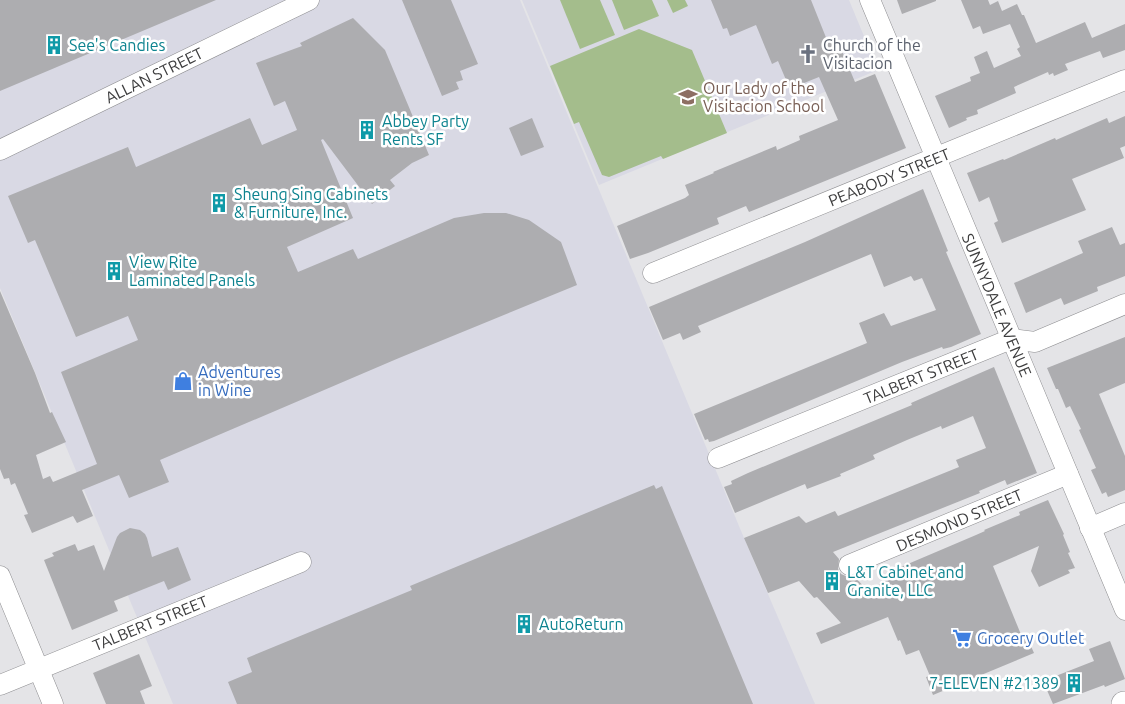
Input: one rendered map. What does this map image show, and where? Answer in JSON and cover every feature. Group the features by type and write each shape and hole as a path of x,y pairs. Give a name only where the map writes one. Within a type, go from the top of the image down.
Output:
{"street":[{"name":"ALLAN STREET","path":"0,150 309,0"},
{"name":"SUNNYDALE AVENUE","path":"870,0 1125,610"},
{"name":"PEABODY STREET","path":"653,273 1125,80"},
{"name":"TALBERT STREET","path":"718,458 1012,339 1035,342 1125,304"},
{"name":"DESMOND STREET","path":"849,565 1068,474"},
{"path":"1090,528 1125,513"},
{"name":"TALBERT STREET","path":"0,685 301,562"},
{"path":"0,576 54,704"}],"shaded area":[{"path":"0,0 520,0 815,704 173,704 0,288"},
{"name":"Our Lady of the Visitacion School","path":"522,0 849,0 878,70 599,185"}],"green space":[{"path":"560,0 600,0 615,35 580,49"},
{"path":"612,0 652,0 659,16 624,30"},
{"path":"667,0 685,0 688,6 673,13"},
{"path":"639,29 692,50 727,133 663,159 661,156 609,177 602,175 579,122 574,124 550,66"}],"building":[{"name":"See's Candies","path":"0,0 216,0 0,91"},
{"path":"402,0 451,0 478,64 460,71 463,80 456,82 459,89 442,96"},
{"path":"711,0 811,0 827,40 836,37 855,82 875,74 906,148 749,212 746,206 717,218 719,224 630,259 617,226 685,198 689,195 685,185 776,146 777,150 800,140 799,136 838,120 819,77 789,87 778,61 772,64 756,25 730,36 727,28 723,29"},
{"path":"897,0 936,0 936,1 902,14"},
{"path":"961,0 988,0 990,5 998,1 1002,11 1017,4 1036,43 1085,22 1092,38 1125,24 1125,50 1103,58 1100,51 1065,64 1068,70 1054,76 1053,73 1049,75 1048,72 1014,87 1016,93 977,110 978,114 966,118 967,120 949,128 935,96 971,81 970,77 980,73 974,57 987,51 994,68 1021,56 1017,49 1020,47 1010,24 983,34 980,26 973,29"},
{"path":"353,18 385,50 429,155 412,163 390,180 395,186 372,204 323,139 321,140 353,218 287,247 298,272 353,249 358,259 454,218 484,213 506,213 529,220 561,242 577,285 399,358 160,460 169,482 129,498 119,475 82,490 93,516 77,523 73,516 32,533 24,515 28,514 15,483 11,485 9,478 4,479 0,469 0,291 50,413 52,412 66,442 36,455 43,479 50,476 53,482 97,464 61,372 138,340 128,316 76,337 35,240 28,243 8,196 128,147 136,167 250,118 262,145 297,130 285,101 274,106 256,63 302,46 300,43"},
{"path":"1125,116 1125,146 1120,148 1124,158 1072,179 1086,210 1002,243 994,223 998,221 989,197 979,202 967,173 1004,160 1055,138 1056,140 1107,118 1109,123"},
{"path":"532,118 544,147 521,156 509,128"},
{"path":"923,189 948,251 946,252 981,334 951,347 943,349 942,347 902,362 714,441 709,442 708,439 705,440 694,414 867,343 859,323 884,313 891,326 936,310 922,278 914,281 911,276 884,287 871,254 698,326 701,332 683,340 680,333 663,340 649,307 805,242"},
{"path":"1112,227 1120,245 1125,243 1125,276 1097,287 1098,291 1064,305 1061,298 1026,313 1014,283 1083,253 1078,241"},
{"path":"1125,337 1125,383 1099,394 1125,456 1125,490 1108,497 1106,492 1102,494 1091,470 1096,468 1079,430 1081,429 1070,406 1066,408 1047,368"},
{"path":"994,367 1037,473 1007,485 1005,480 979,491 980,493 833,552 839,559 838,569 841,574 848,577 854,576 867,590 892,579 889,572 985,531 1020,515 1019,512 1048,500 1064,534 1070,552 1068,553 1075,568 1068,570 1070,573 1039,587 1031,571 1039,546 993,566 1022,637 1026,635 1034,653 933,695 926,677 930,676 919,650 906,655 888,617 821,644 816,633 841,623 799,581 768,593 744,538 799,516 806,523 835,511 838,516 959,467 956,460 986,448 973,416 942,429 941,426 873,455 875,459 840,474 841,476 807,489 805,484 735,513 724,487 732,484 731,481 748,473 912,405 911,403"},
{"name":"AutoReturn","path":"654,485 656,489 662,486 753,704 237,704 228,682 252,672 247,658 412,590 410,586"},
{"path":"130,528 140,530 145,534 152,557 178,547 191,580 168,590 164,581 114,601 118,611 72,630 44,560 54,556 52,553 75,544 78,551 94,545 104,571 117,537 120,533"},
{"name":"7-ELEVEN #21389","path":"1110,641 1125,679 1053,704 1043,681 1094,661 1089,649"},
{"path":"139,654 152,686 140,691 145,704 106,704 93,673"}],"place":[{"name":"See's Candies","path":"54,45"},
{"name":"Church of the Visitacion","path":"808,54"},
{"name":"Our Lady of the Visitacion School","path":"688,97"},
{"name":"Abbey Party Rents SF","path":"367,130"},
{"name":"Sheung Sing Cabinets & Furniture, Inc.","path":"219,203"},
{"name":"View Rite Laminated Panels","path":"114,271"},
{"name":"Adventures in Wine","path":"183,381"},
{"name":"L&T Cabinet and Granite, LLC","path":"832,581"},
{"name":"AutoReturn","path":"524,624"},
{"name":"Grocery Outlet","path":"962,638"},
{"name":"7-ELEVEN #21389","path":"1074,683"}]}
